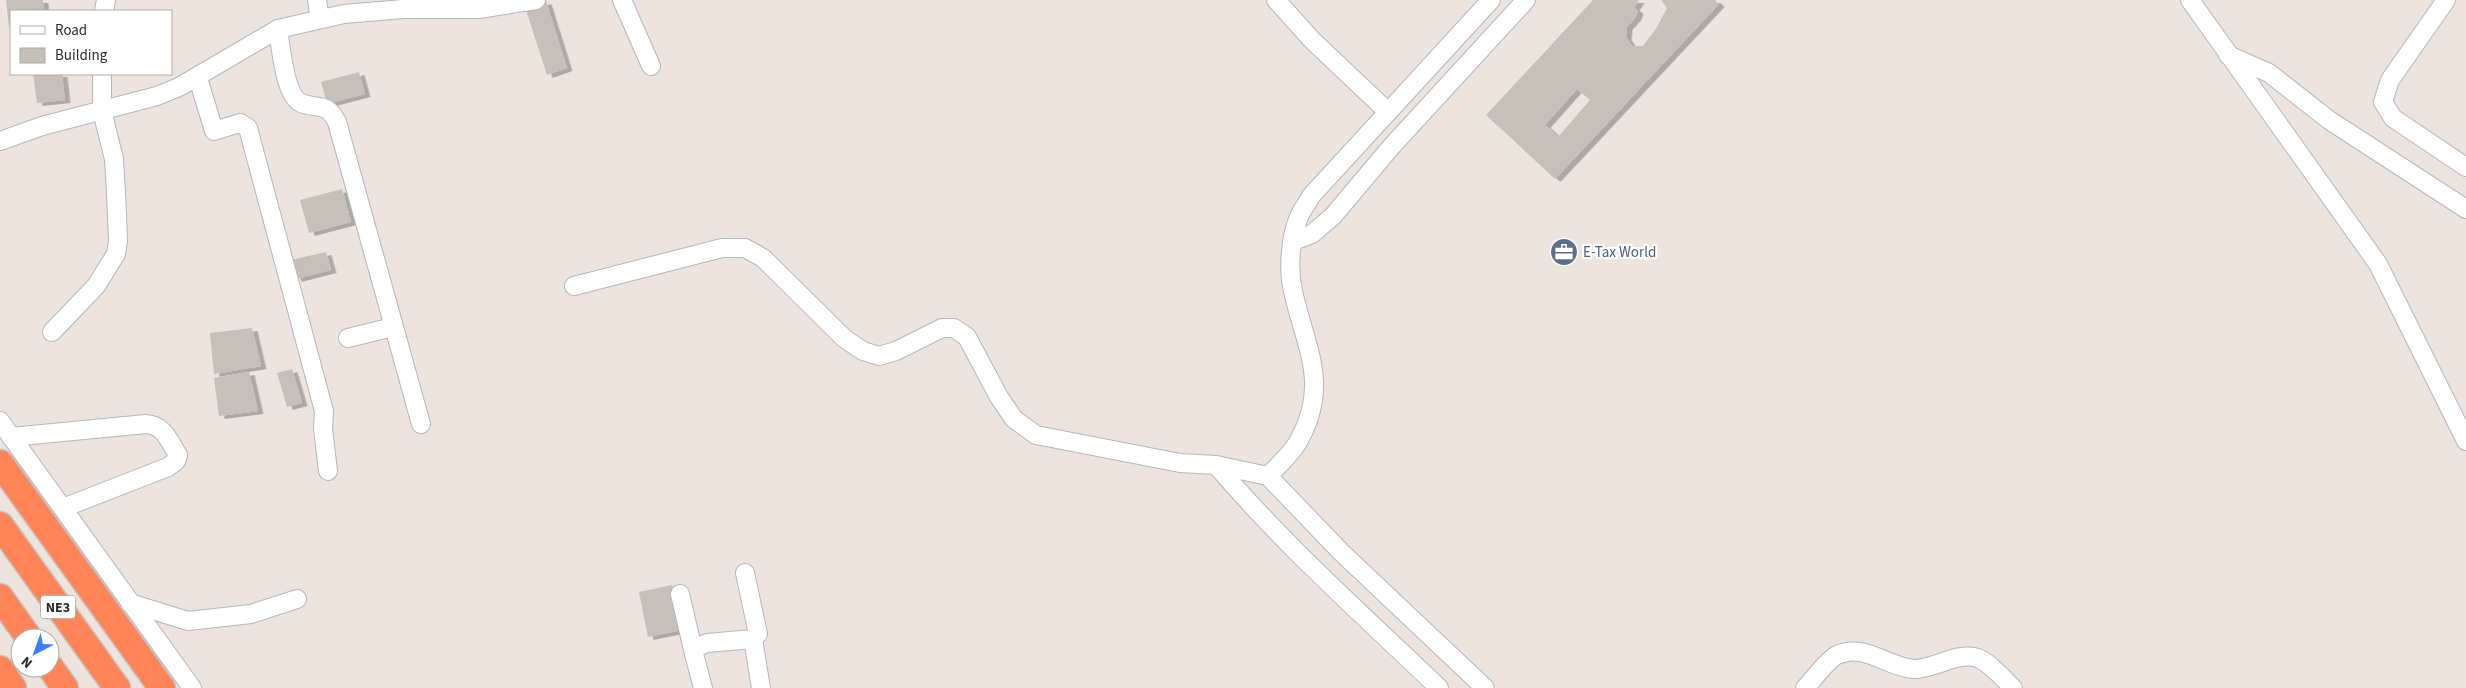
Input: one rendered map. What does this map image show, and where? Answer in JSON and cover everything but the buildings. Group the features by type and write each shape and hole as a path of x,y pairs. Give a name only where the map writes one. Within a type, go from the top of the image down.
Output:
{"highway":[{"path":"0,463 162,688"},
{"name":"NE3","path":"0,525 117,688"},
{"name":"NE3","path":"0,597 22,628"},
{"path":"0,669 13,688"}],"street":[{"path":"317,0 320,18"},
{"path":"0,141 42,126 157,96 198,78 278,29 344,14 403,9 479,9 536,0"},
{"path":"622,0 651,66"},
{"path":"1276,0 1312,40 1388,112"},
{"path":"1268,476 1298,443 1311,412 1316,380 1310,346 1292,290 1293,241 1298,219 1312,196 1491,0"},
{"path":"1293,241 1312,234 1333,216 1423,113 1526,0"},
{"path":"2190,0 2378,264 2466,441"},
{"path":"2446,0 2390,80 2383,98 2386,110 2393,118 2466,167"},
{"path":"278,29 288,84 293,95 301,103 320,105 331,111 337,122 421,424"},
{"path":"2228,55 2270,74 2329,120 2466,209"},
{"path":"52,332 96,286 116,254 118,240 114,159 102,111 102,75"},
{"path":"198,78 214,131 240,123 248,128 322,403 328,471"},
{"path":"1405,95 1423,113"},
{"path":"574,286 722,248 745,248 763,258 845,338 863,352 879,356 896,351 942,328 954,328 967,337 999,397 1014,419 1036,435 1180,463 1216,465 1268,476 1341,552 1485,688"},
{"path":"348,338 393,327"},
{"path":"0,421 192,688"},
{"path":"11,436 146,424 156,424 162,428 178,455 176,462 168,468 63,508"},
{"path":"1216,465 1249,504 1439,688"},
{"path":"694,654 697,646 707,643 753,638 758,634 745,573"},
{"path":"680,594 703,688"},
{"path":"130,602 188,621 251,614 297,599"},
{"path":"753,638 761,688"},
{"path":"1805,688 1837,656 1855,651 1897,666 1915,669 1935,666 1965,656 1978,658 2013,688"}],"place":[{"name":"E-Tax World","path":"1564,252"}]}
